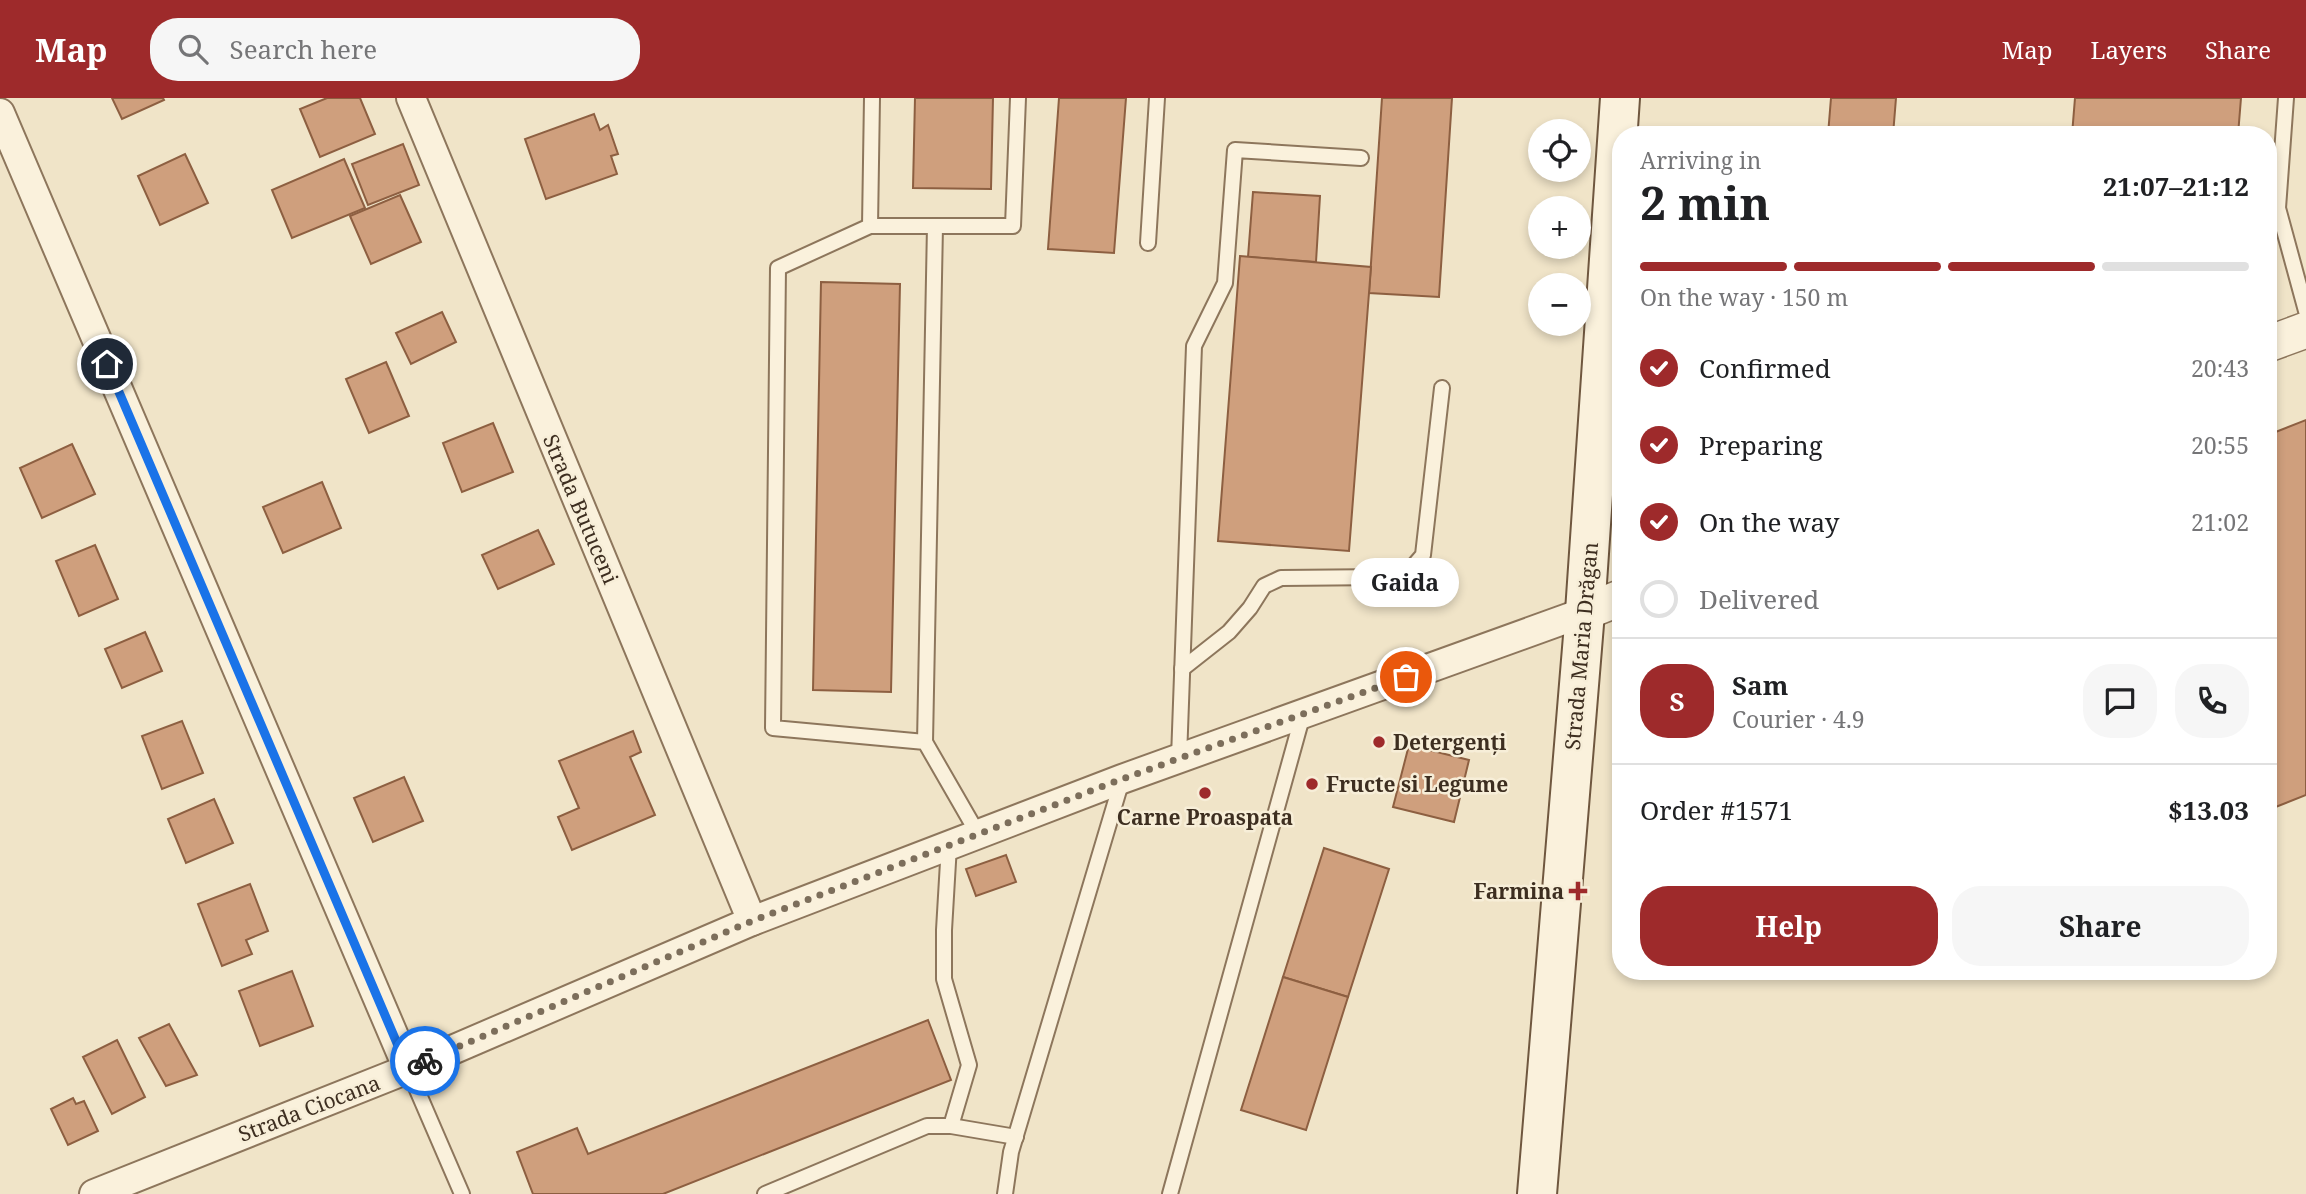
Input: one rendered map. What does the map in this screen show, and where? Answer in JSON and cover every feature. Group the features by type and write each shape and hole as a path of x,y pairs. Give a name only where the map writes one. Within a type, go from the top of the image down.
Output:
{"main road":[{"name":"Strada Maria Drăgan","path":"1618,126 1620,98"},
{"name":"Strada Maria Drăgan","path":"1538,1194 1585,612 1612,215"}],"street":[{"name":"Strada Butuceni","path":"411,98 752,921"},
{"path":"0,113 408,1069"},
{"path":"2277,341 2306,330"},
{"name":"Strada Ciocana","path":"102,1193 408,1069 752,921 1122,779 1612,601"}],"lane":[{"path":"870,226 872,98"},
{"path":"925,743 773,728 778,268 870,226 1013,226 1018,98"},
{"path":"1148,243 1157,98"},
{"path":"2277,175 2286,98"},
{"path":"1179,758 1194,346 1225,283 1235,150 1361,158"},
{"path":"2277,221 2306,311"},
{"path":"935,226 925,743 978,834"},
{"path":"1182,668 1229,632 1250,608 1264,586 1281,578 1385,577 1410,570 1423,555 1443,388"},
{"path":"1170,1194 1303,714"},
{"path":"1005,1194 1016,1137 1122,779"},
{"path":"949,845 944,979 969,1065 951,1126"},
{"path":"408,1069 462,1194"},
{"path":"765,1194 927,1126 951,1126 1016,1137"}],"building":[{"path":"112,98 163,98 164,100 122,119"},
{"path":"327,98 360,98 375,134 320,157 300,109"},
{"path":"915,98 993,98 991,189 913,188"},
{"path":"1059,98 1126,98 1114,253 1048,249"},
{"path":"1382,98 1452,98 1439,297 1369,293"},
{"path":"1831,98 1896,98 1894,126 1829,126"},
{"path":"2075,98 2241,98 2239,126 2073,126"},
{"path":"594,114 600,130 608,125 618,154 611,156 617,174 546,199 525,139"},
{"path":"403,144 419,185 368,205 352,164"},
{"path":"185,154 208,203 160,225 138,176"},
{"path":"344,159 365,208 292,238 272,190"},
{"path":"1253,192 1320,196 1316,262 1248,257"},
{"path":"400,195 421,242 371,264 350,216"},
{"path":"1240,256 1371,267 1349,551 1218,541"},
{"path":"821,282 900,284 891,692 813,690"},
{"path":"442,312 456,342 411,364 396,333"},
{"path":"386,362 409,416 369,433 346,379"},
{"path":"2306,420 2306,795 2277,806 2277,431"},
{"path":"493,423 513,472 462,492 443,443"},
{"path":"72,444 95,494 42,518 20,468"},
{"path":"322,482 341,528 283,553 263,507"},
{"path":"538,530 554,564 498,589 482,555"},
{"path":"95,545 118,599 79,616 56,561"},
{"path":"145,632 162,671 122,688 105,649"},
{"path":"182,721 203,773 162,789 142,736"},
{"path":"633,731 641,752 630,757 655,815 572,850 558,817 579,808 559,761"},
{"path":"1409,745 1469,760 1454,822 1393,807"},
{"path":"404,777 423,821 373,842 354,798"},
{"path":"214,799 233,843 186,863 168,819"},
{"path":"1324,848 1389,869 1348,997 1283,977"},
{"path":"1006,855 1016,882 976,896 966,869"},
{"path":"250,884 268,931 246,940 252,954 222,966 198,904"},
{"path":"292,971 313,1026 260,1046 239,991"},
{"path":"1283,977 1348,997 1306,1130 1241,1110"},
{"path":"928,1020 951,1080 663,1194 533,1194 517,1152 577,1128 588,1154"},
{"path":"169,1024 197,1075 166,1086 139,1038"},
{"path":"117,1040 145,1097 112,1114 83,1057"},
{"path":"73,1098 76,1104 84,1101 98,1131 68,1145 51,1109"}],"way so far":[{"path":"425,1061 752,921 1122,779 1406,677"}],"place":[{"name":"Gaida","path":"1406,677"},
{"name":"Detergenți","path":"1379,742"},
{"name":"Fructe si Legume","path":"1312,784"},
{"name":"Carne Proaspata","path":"1205,793"},
{"name":"Farmina","path":"1578,891"}],"route":[{"path":"107,364 408,1069 425,1061"}]}
